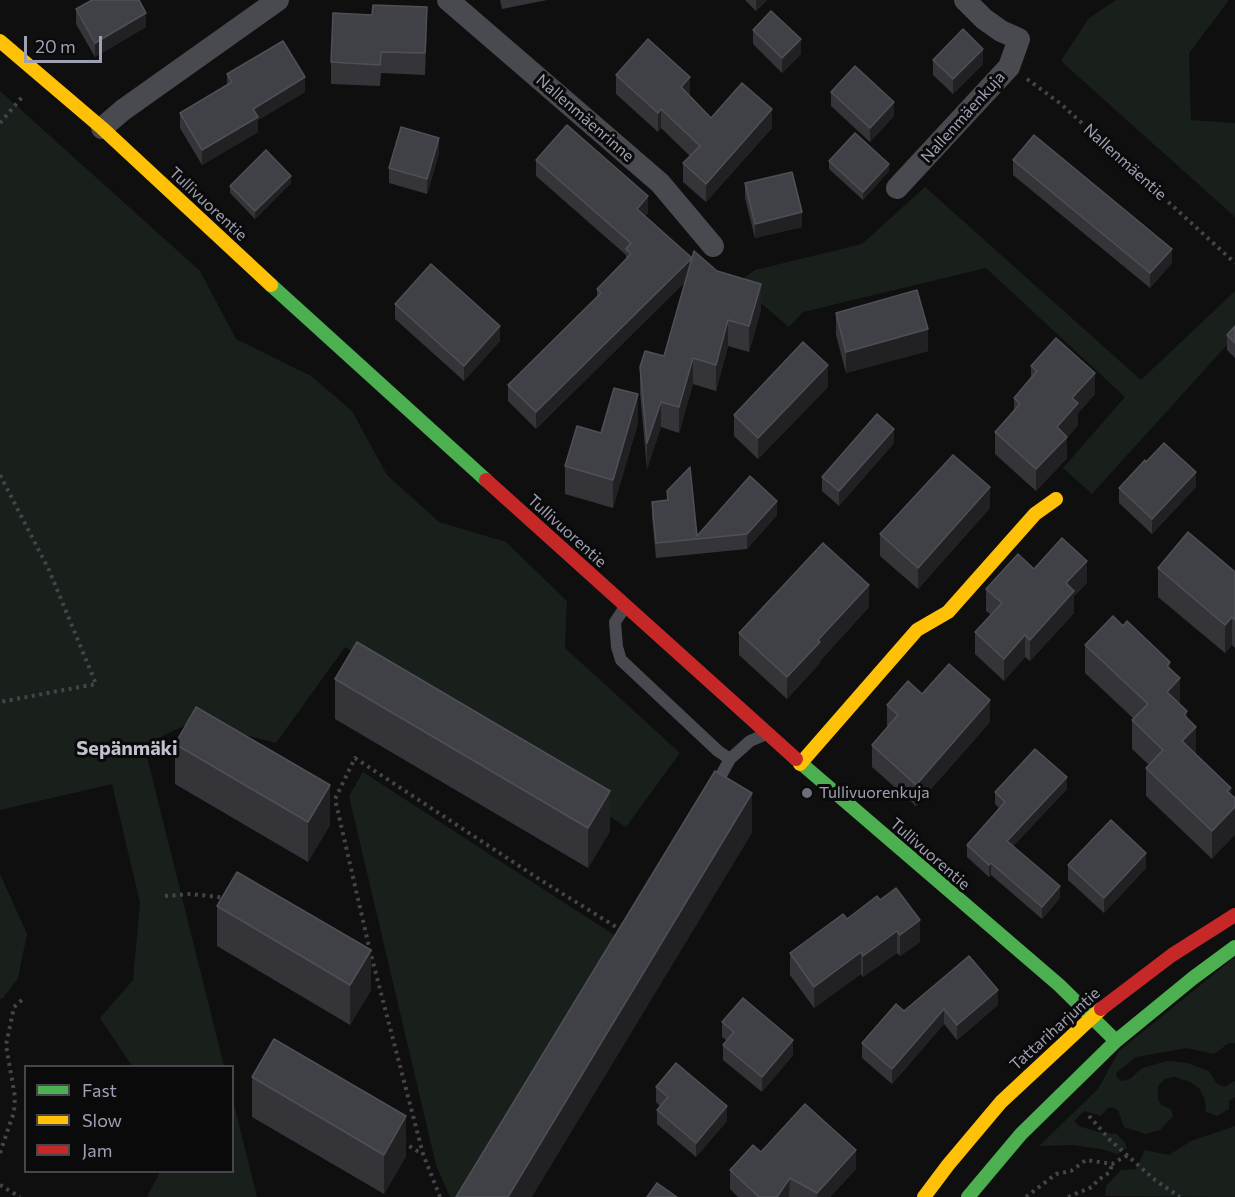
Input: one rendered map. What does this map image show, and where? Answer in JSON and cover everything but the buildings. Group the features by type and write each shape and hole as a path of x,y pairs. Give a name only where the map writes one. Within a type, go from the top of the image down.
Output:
{"main road":[{"name":"Tullivuorentie","path":"0,41 102,128 264,279 766,734 1092,1016 1116,1041"},
{"path":"800,764 917,630 948,612 1035,514 1056,499"},
{"name":"Tattariharjuntie","path":"924,1197 1001,1102 1092,1016 1172,955 1235,915"},
{"path":"968,1197 1021,1134 1116,1041 1192,978 1235,947"}],"street":[{"path":"102,128 278,0"},
{"name":"Nallenmäenrinne","path":"448,0 660,183 713,246"},
{"name":"Nallenmäenkuja","path":"897,188 1009,67 1019,39 1001,31 984,19 965,0"}],"lane":[{"path":"626,606 615,622 617,647 621,660 718,751 730,759"},
{"path":"709,797 730,759 750,741 766,734"}],"path":[{"name":"Nallenmäentie","path":"1009,67 1061,104 1235,263"},
{"path":"0,123 25,93"},
{"path":"0,475 49,570 96,684 0,702"},
{"path":"440,1197 423,1154 370,951 335,799 355,758 539,879 630,935"},
{"path":"328,806 338,812"},
{"path":"165,896 191,894 233,900"},
{"path":"370,980 380,986"},
{"path":"0,1153 14,1112 15,1097 6,1045 14,1007 24,998"},
{"path":"1089,1116 1110,1140 1155,1180 1180,1197"},
{"path":"403,1141 423,1154"},
{"path":"1026,1197 1056,1174 1071,1171 1086,1160 1112,1164 1128,1155"},
{"path":"1068,1197 1092,1187 1110,1172 1112,1164"},
{"path":"0,1185 20,1197"}],"shaded area":[{"path":"1116,0 1229,0 1189,53 1191,120 1235,123 1235,217 1061,61 1088,19"},
{"path":"0,91 200,271 236,339 311,376 352,411 387,475 439,522 506,542 567,601 565,648 680,753 626,827 345,647 276,743 194,721 144,745 224,1065 131,1065 100,1018 133,980 140,903 112,784 0,810"},
{"path":"925,187 1141,380 1235,291 1235,336 1092,494 1063,468 1125,397 986,268 803,312 789,327 737,283 755,270 862,244"},
{"path":"363,772 617,937 460,1197 450,1197 436,1165 349,796"},
{"path":"0,874 27,934 18,978 0,999"},
{"path":"1235,957 1235,1043 1229,1043 1214,1054 1187,1048 1136,1057 1116,1073 1117,1078 1122,1081 1130,1079 1142,1068 1167,1061 1187,1063 1209,1071 1216,1083 1224,1087 1235,1081 1235,1097 1229,1101 1229,1109 1217,1116 1206,1112 1205,1100 1199,1088 1175,1077 1165,1079 1158,1086 1158,1099 1161,1105 1171,1109 1173,1116 1160,1130 1146,1134 1124,1127 1118,1110 1112,1107 1101,1116 1084,1111 1074,1121 1079,1126 1098,1132 1117,1134 1127,1148 1117,1154 1073,1145 1039,1146 1098,1089 1119,1051"},
{"path":"234,1104 257,1197 147,1197 159,1173 234,1173"},
{"path":"1235,1126 1235,1197 1105,1196 1106,1186 1121,1170 1136,1169 1145,1150 1169,1155 1191,1141"}],"traffic: fast":[{"path":"271,285 486,480"},
{"path":"796,759 1059,985 1116,1041"},
{"path":"968,1197 1021,1134 1116,1041 1235,947"}],"traffic: slow":[{"path":"0,41 102,128 271,285"},
{"path":"800,764 917,630 948,612 1035,514 1056,499"},
{"path":"924,1197 1001,1102 1101,1009"}],"traffic: jam":[{"path":"486,480 796,759"},
{"path":"1101,1009 1172,955 1235,915"}],"place":[{"name":"Tullivuorenkuja","path":"807,793"}],"district":[{"name":"Sepänmäki","path":"127,748"}]}
